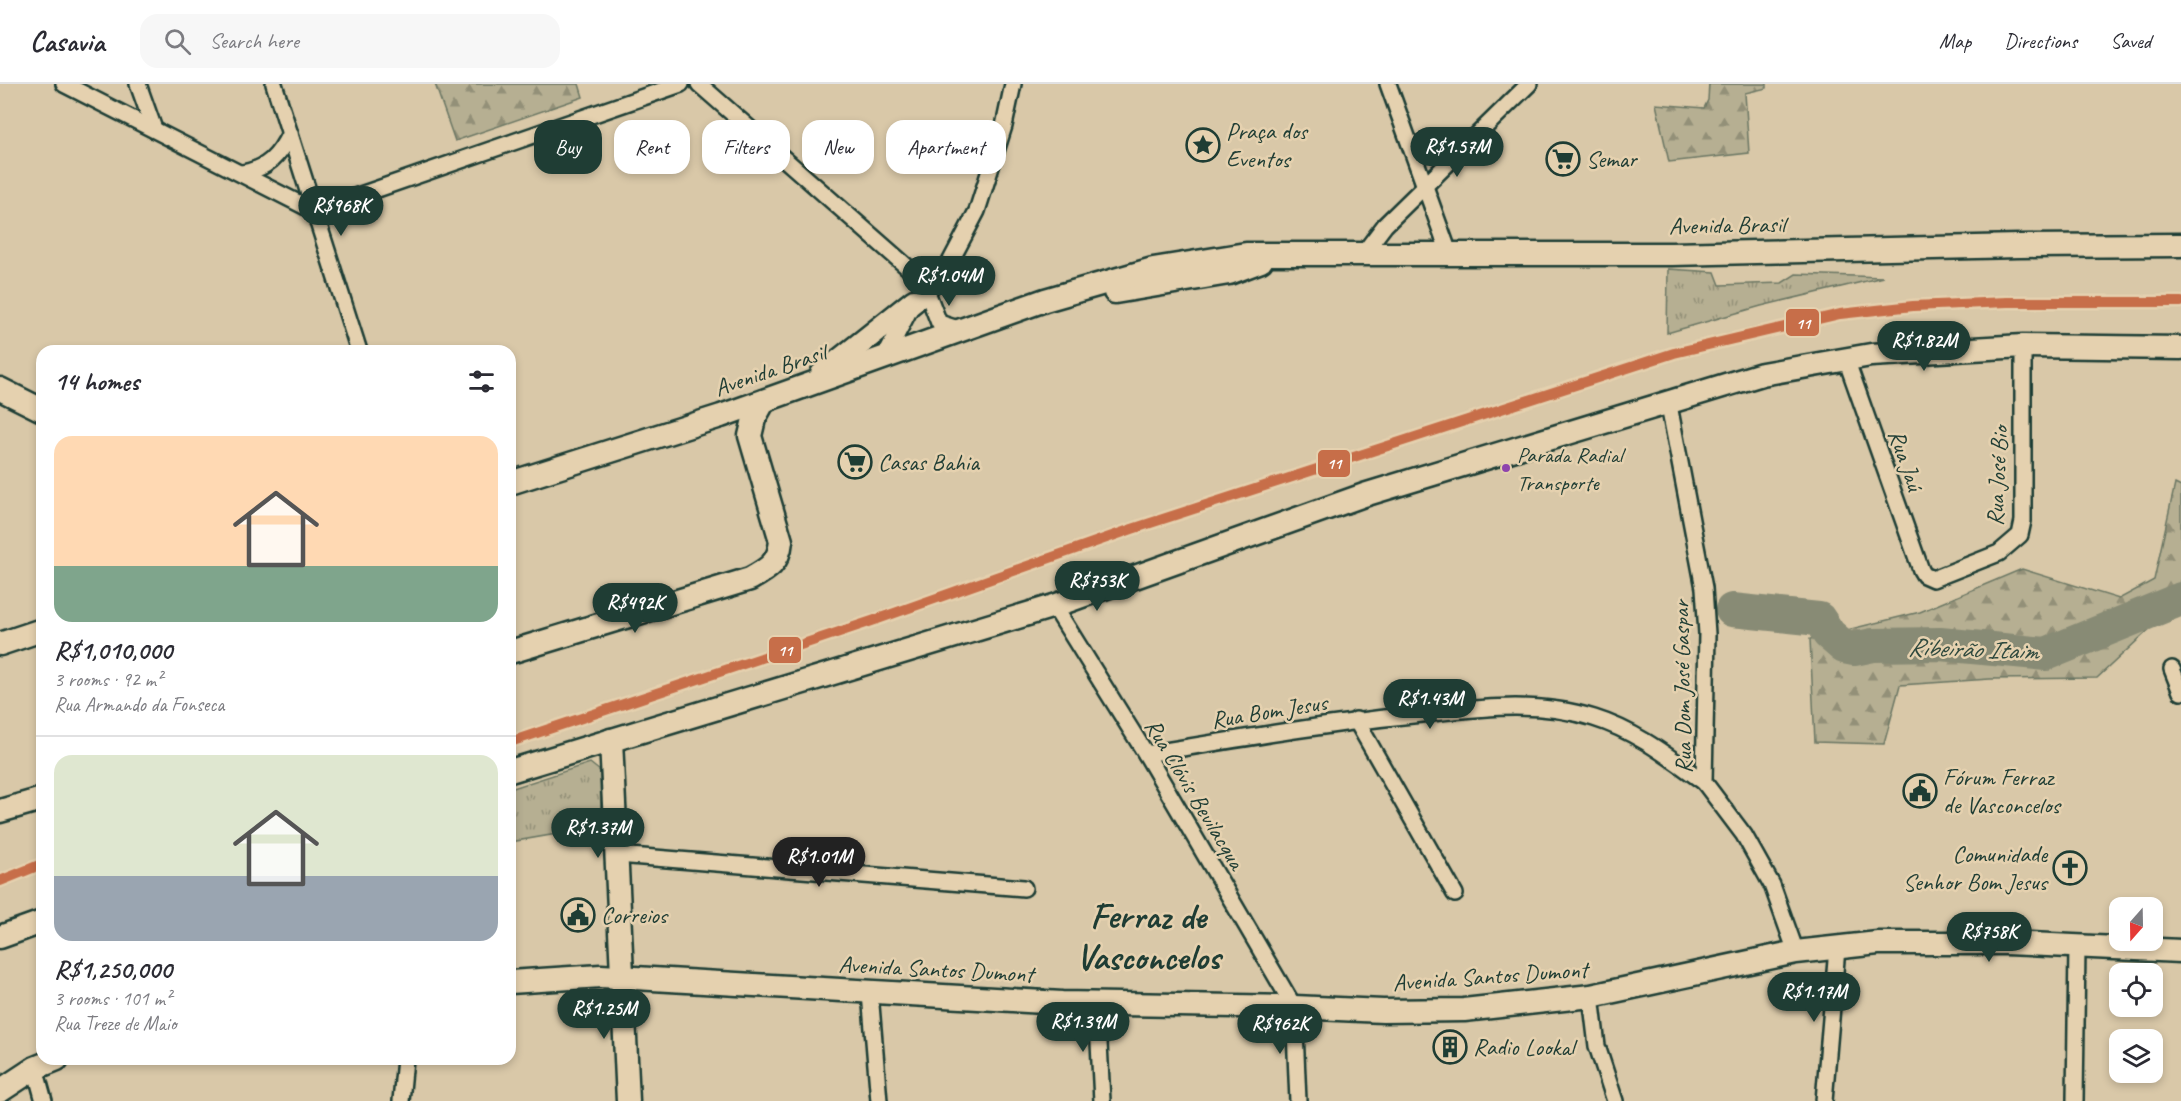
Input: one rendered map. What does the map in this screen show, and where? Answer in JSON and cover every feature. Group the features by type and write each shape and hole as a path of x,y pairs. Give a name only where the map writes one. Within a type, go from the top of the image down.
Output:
{"main road":[{"name":"Avenida Brasil","path":"516,481 721,416 1045,300 1129,290 1229,273 1274,255 1672,254 2019,246 2181,245"},
{"path":"806,385 920,297"},
{"path":"516,769 1054,606 1364,495 1668,400 1762,374 1871,355 2023,346 2181,348"},
{"path":"0,389 36,407"},
{"path":"516,650 750,579 768,569 776,561 781,541 750,436 754,419 764,401"},
{"path":"721,416 750,436"},
{"path":"0,644 36,632"},
{"path":"611,740 628,1101"},
{"path":"0,812 36,800"},
{"path":"0,936 36,924"},
{"name":"Avenida Santos Dumont","path":"516,982 621,977 870,993 1097,1004 1294,1007 1383,1011 1464,1010 1591,996 1796,952 1878,943 2000,942 2181,951"},
{"path":"0,1091 42,1065"}],"street":[{"path":"64,84 315,211 681,84"},
{"path":"138,84 154,129"},
{"path":"274,84 357,345"},
{"path":"699,84 913,272 920,297 939,323 962,331"},
{"path":"884,359 920,297 947,268 977,211 1004,126 1013,84"},
{"path":"1388,84 1412,156 1426,187 1449,253"},
{"path":"1363,254 1384,225 1426,187 1529,84"},
{"path":"242,173 258,171 266,165 283,148 290,133"},
{"name":"Rua José Bio","path":"1923,575 1933,579 1941,577 1999,553 2020,535 2023,520 2023,346"},
{"name":"Rua Jaú","path":"1846,359 1923,575"},
{"name":"Rua Dom José Gaspar","path":"1668,400 1704,588 1707,634 1704,782 1744,835 1772,885 1796,952"},
{"name":"Rua Clóvis Bevilacqua","path":"1054,606 1146,754 1294,1007"},
{"path":"2172,669 2181,692"},
{"name":"Rua Bom Jesus","path":"1146,754 1356,720 1466,709 1539,706 1594,718 1642,738 1704,782"},
{"path":"1356,720 1455,894"},
{"path":"618,855 1024,888"},
{"path":"2075,1101 2077,947"},
{"path":"1824,1101 1837,948"},
{"path":"870,993 879,1101"},
{"path":"1591,996 1598,1046 1615,1101"},
{"path":"1097,1004 1102,1101"},
{"path":"1294,1007 1298,1101"},
{"path":"401,1101 404,1065"},
{"path":"35,1068 44,1101"}],"green space":[{"path":"435,84 579,84 583,97 455,141"},
{"path":"1709,84 1767,84 1767,88 1745,93 1749,153 1669,162 1656,104 1704,108 1708,100"},
{"path":"1668,269 1715,272 1720,285 1782,283 1796,274 1883,277 1761,306 1667,333"},
{"path":"2175,484 2181,487 2181,614 2154,625 2097,678 1990,679 1900,685 1884,744 1815,742 1810,639 1920,612 2022,569 2119,599 2154,580"},
{"path":"590,763 600,771 601,814 597,827 516,841 516,787"}],"waterway":[{"name":"Ribeirão Itaim","path":"1732,610 1819,619 1829,634 1844,647 1854,649 1873,645 1940,644 2046,654 2181,599"}],"transit line":[{"name":"11","path":"516,740 872,621 1132,529 1674,353 1840,314 1913,306 2007,302 2181,302"},
{"name":"11","path":"0,881 36,866"}],"place":[{"name":"Praça dos Eventos","path":"1203,145"},
{"name":"Semar","path":"1563,159"},
{"name":"Casas Bahia","path":"855,462"},
{"name":"Parada Radial Transporte","path":"1506,468"},
{"name":"Fórum Ferraz de Vasconcelos","path":"1920,791"},
{"name":"Comunidade Senhor Bom Jesus","path":"2070,868"},
{"name":"Correios","path":"578,915"},
{"name":"Radio Lookal","path":"1450,1047"}],"district":[{"name":"Ferraz de Vasconcelos","path":"1148,936"}]}
